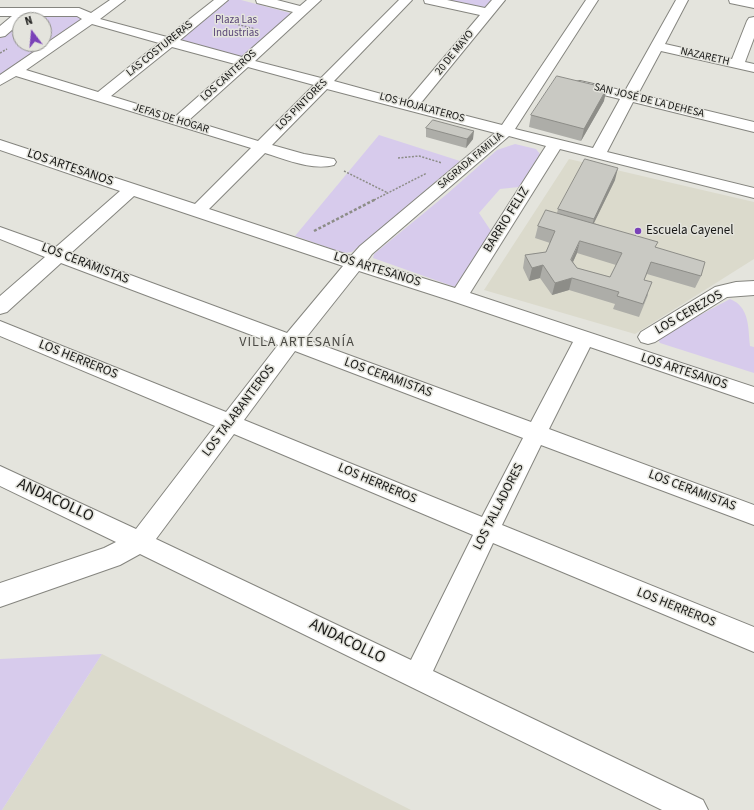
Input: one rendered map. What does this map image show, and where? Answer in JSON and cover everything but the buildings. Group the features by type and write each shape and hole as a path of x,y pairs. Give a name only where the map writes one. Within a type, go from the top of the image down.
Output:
{"street":[{"path":"0,81 119,0"},
{"name":"LAS COSTURERAS","path":"99,98 222,0"},
{"path":"262,0 302,11"},
{"name":"LOS CANTEROS","path":"179,121 315,0"},
{"name":"LOS PINTORES","path":"198,211 406,0"},
{"path":"430,0 488,13"},
{"name":"20 DE MAYO","path":"411,106 499,0"},
{"name":"SAGRADA FAMILIA","path":"355,264 366,250 506,131 555,79 592,0"},
{"path":"597,155 682,0"},
{"path":"735,0 754,4"},
{"name":"LOS HOJALATEROS","path":"0,12 12,12"},
{"name":"LOS HOJALATEROS","path":"52,12 79,12 85,14 91,20 169,42 554,144 754,193"},
{"path":"738,64 754,21"},
{"path":"0,32 12,22"},
{"name":"NAZARETH","path":"657,46 754,68"},
{"name":"JEFAS DE HOGAR","path":"14,71 302,159 328,162"},
{"name":"SAN JOSÉ DE LA DEHESA","path":"555,79 754,127"},
{"name":"BARRIO FELIZ","path":"459,296 554,144"},
{"name":"LOS ARTESANOS","path":"0,145 355,264 459,296 754,395"},
{"path":"0,307 132,189"},
{"name":"LOS CERAMISTAS","path":"0,233 754,515"},
{"name":"LOS TALABANTEROS","path":"140,542 291,342 355,264"},
{"name":"LOS CEREZOS","path":"648,337 722,292 736,289 754,288"},
{"name":"LOS HERREROS","path":"0,328 754,640"},
{"name":"LOS TALLADORES","path":"417,676 487,530 584,339"},
{"name":"ANDACOLLO","path":"0,475 693,810"},
{"path":"0,595 111,557 140,542"}],"path":[{"path":"202,15 275,34"},
{"path":"398,158 419,156 444,164 437,168"},
{"path":"328,162 388,193"},
{"path":"291,242 430,171"}],"shaded area":[{"name":"Escuela Cayenel","path":"569,159 754,202 754,259 635,334 484,290"},
{"path":"102,654 411,810 2,810"}],"green space":[{"name":"Plaza Las Industrias","path":"227,0 241,0 294,14 243,58 176,40"},
{"path":"441,0 492,0 484,10"},
{"path":"52,14 75,14 83,18 52,40"},
{"path":"12,27 12,52 36,52 0,78 0,37"},
{"path":"379,135 460,161 352,252 344,253 295,236"},
{"path":"515,144 536,149 540,154 519,187 500,189 479,213 491,231 455,287 373,258 374,254 447,194 497,150"},
{"path":"730,299 741,307 747,319 750,346 754,347 754,373 660,343 657,338"},
{"path":"102,654 2,810 0,810 0,659"}],"place":[{"name":"Escuela Cayenel","path":"638,231"}],"district":[{"name":"VILLA ARTESANÍA","path":"297,343"}]}
